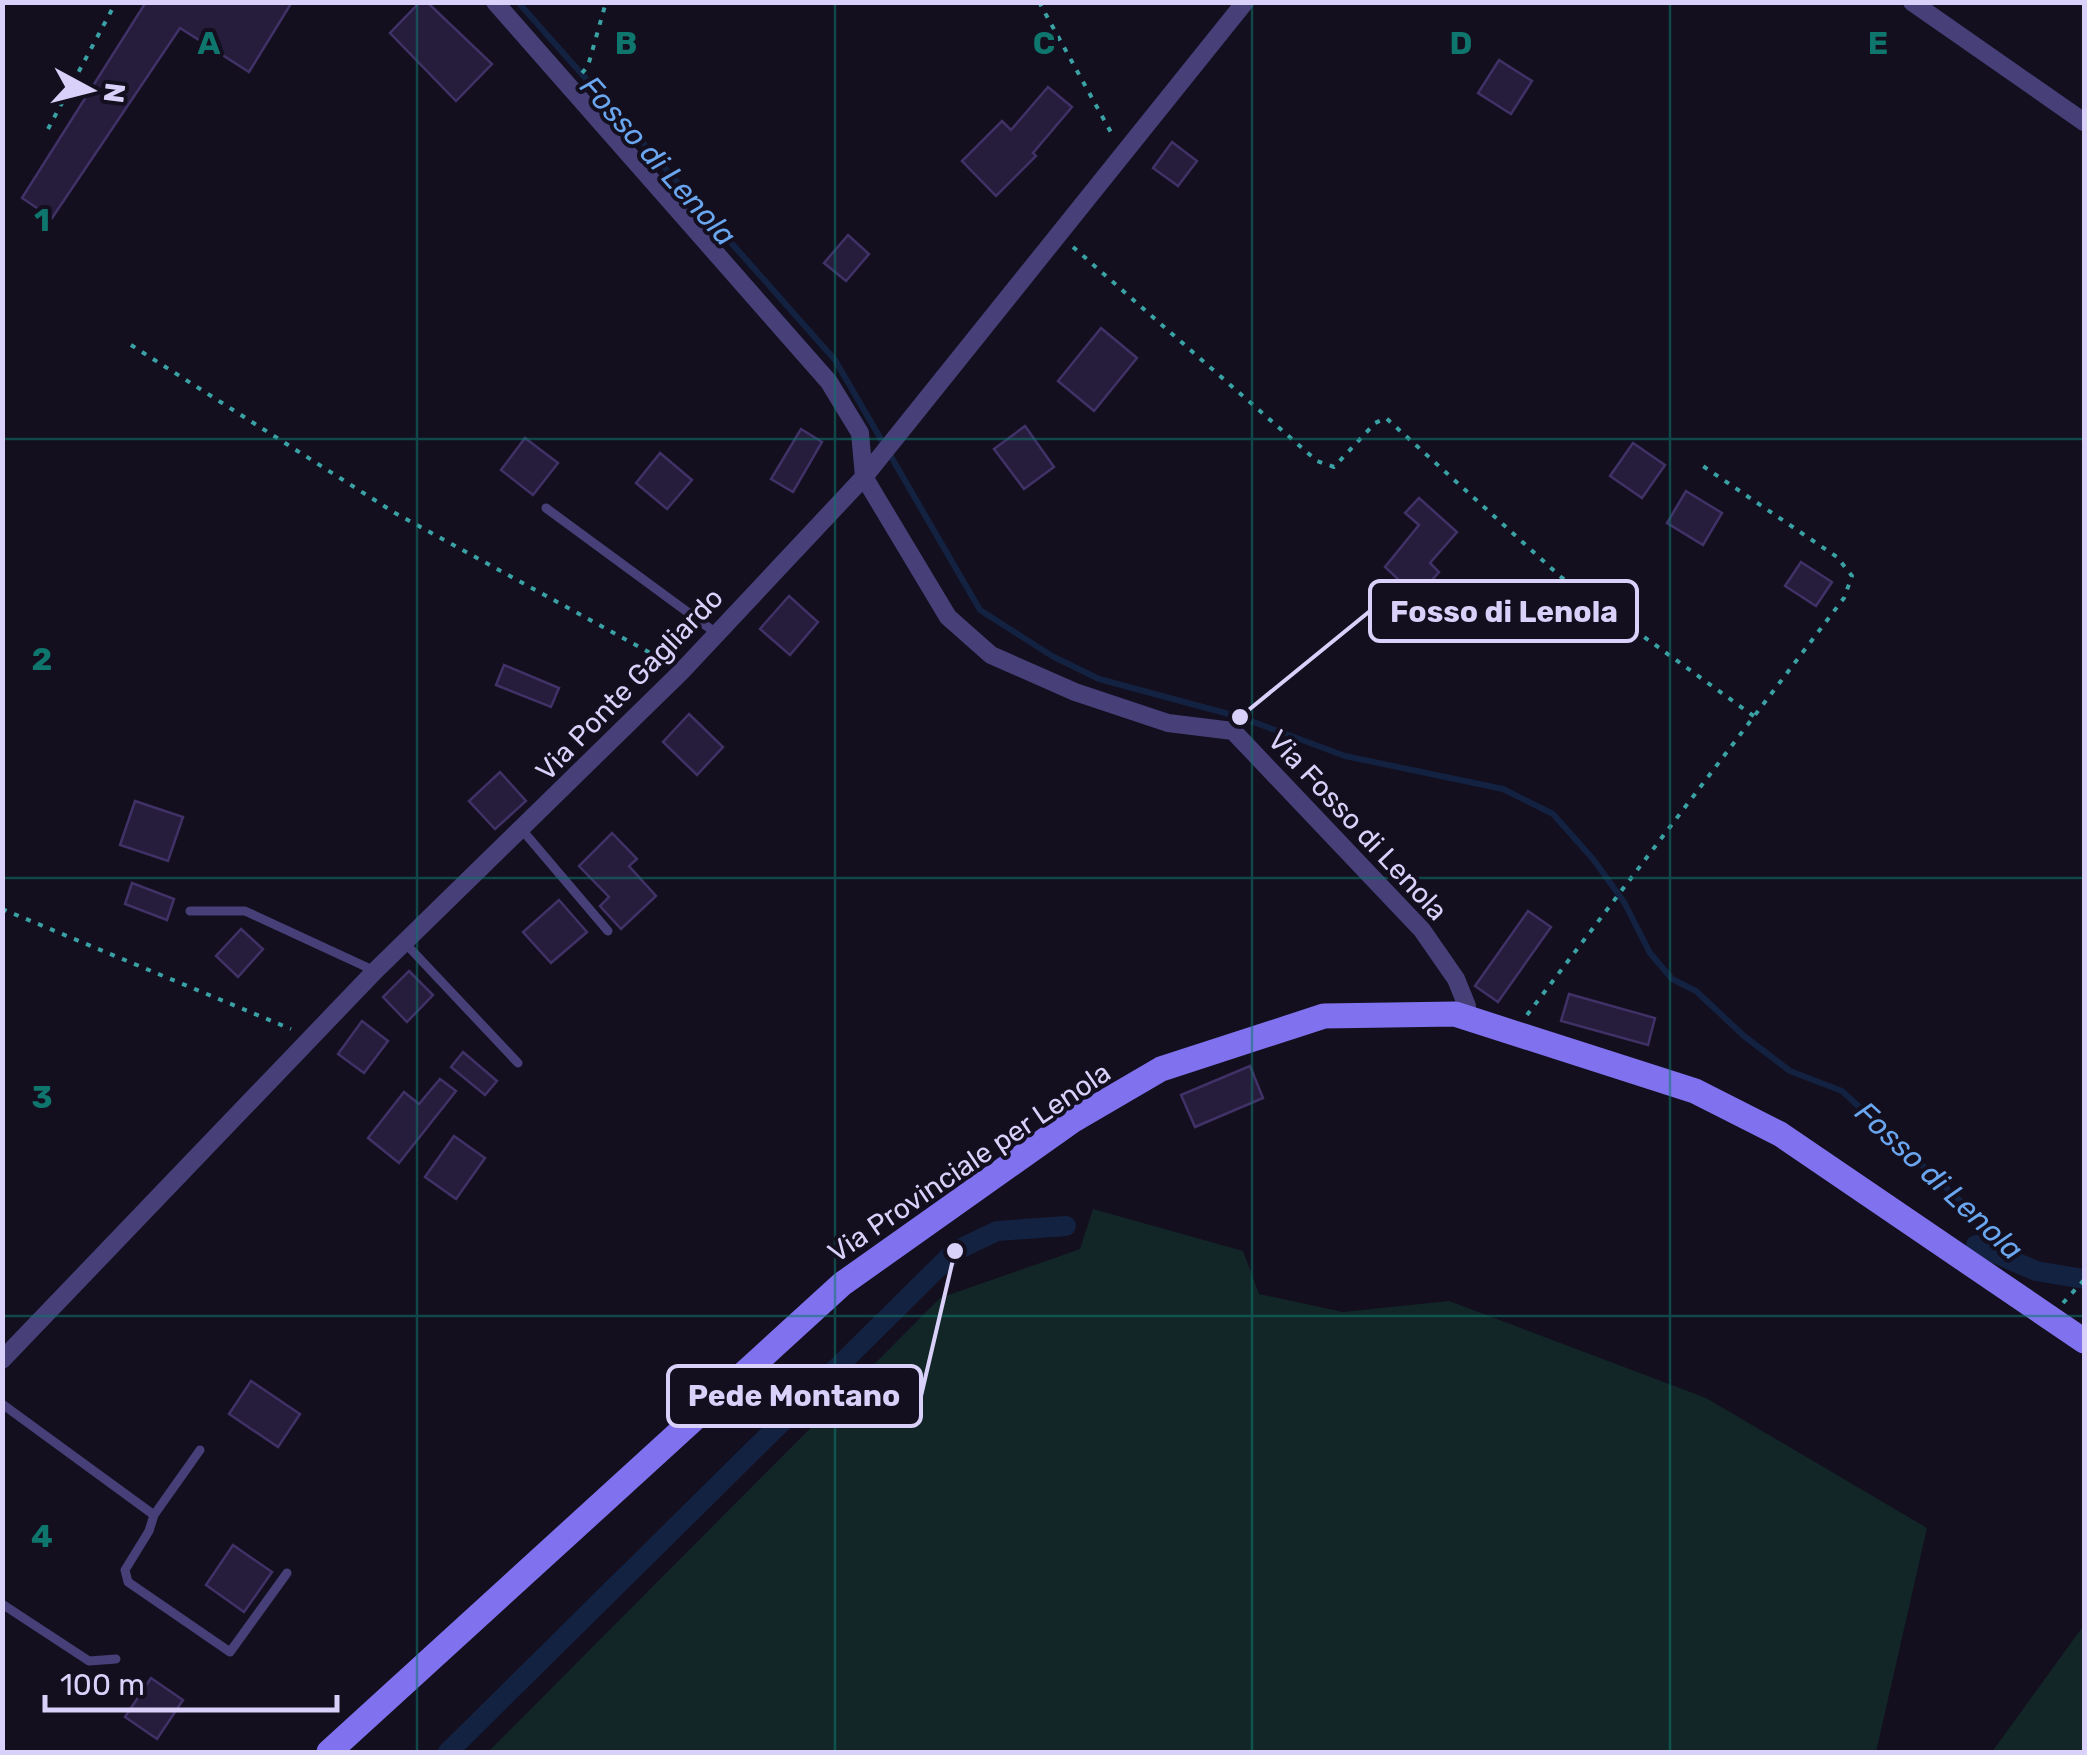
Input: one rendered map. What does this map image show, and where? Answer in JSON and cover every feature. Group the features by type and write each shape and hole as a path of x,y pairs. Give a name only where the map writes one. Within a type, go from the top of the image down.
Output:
{"main road":[{"name":"Via Provinciale per Lenola","path":"329,1752 842,1284 1072,1121 1161,1070 1324,1016 1465,1017 1695,1091 1780,1134 2084,1342"}],"street":[{"name":"Via Fosso di Lenola","path":"495,2 829,382 860,432 864,477 948,617 991,655 1076,692 1168,723 1233,731 1422,930 1456,979 1467,1006 1465,1017"},
{"name":"Via Ponte Gagliardo","path":"2,1360 314,1039 374,971 523,832 718,634 864,477 1244,2"},
{"path":"1912,2 2084,122"}],"lane":[{"path":"546,508 718,634"},
{"path":"523,832 608,930"},
{"path":"190,911 245,911 374,971"},
{"path":"406,943 518,1062"},
{"path":"2,1404 154,1515"},
{"path":"200,1450 154,1515 150,1532 126,1570 128,1582 230,1652 286,1573"},
{"path":"2,1604 89,1662 116,1659"}],"path":[{"path":"48,129 116,2"},
{"path":"579,76 588,66 606,2"},
{"path":"1039,2 1123,154"},
{"path":"1058,234 1317,461 1334,467 1376,423 1386,418 1561,577 1755,717"},
{"path":"131,345 395,513 656,654 681,672"},
{"path":"1515,1030 1844,598 1852,576 1838,557 1696,462"},
{"path":"2,909 314,1039"},
{"path":"2066,1298 2084,1280"}],"green space":[{"path":"1093,1209 1243,1251 1259,1294 1343,1312 1449,1301 1706,1398 1927,1528 1876,1752 488,1752 940,1298 1080,1249"},
{"path":"2084,1625 2084,1752 1992,1752"}],"building":[{"path":"146,2 292,2 249,72 180,28 52,218 22,198"},
{"path":"420,2 427,2 492,64 456,101 390,33"},
{"path":"1499,60 1532,81 1511,114 1478,93"},
{"path":"1048,87 1072,107 1033,153 1036,156 996,196 962,161 1002,121 1011,130"},
{"path":"1172,142 1197,161 1178,186 1153,168"},
{"path":"848,235 869,254 846,281 824,263"},
{"path":"1101,328 1137,358 1094,411 1058,381"},
{"path":"1025,426 1054,467 1024,489 994,449"},
{"path":"801,429 822,442 793,492 771,479"},
{"path":"525,438 558,463 533,495 501,470"},
{"path":"1633,443 1665,465 1642,498 1610,476"},
{"path":"660,453 692,480 667,509 636,483"},
{"path":"1686,491 1722,513 1703,545 1667,523"},
{"path":"1419,498 1457,532 1430,563 1439,572 1417,597 1385,567 1419,525 1405,513"},
{"path":"1801,562 1832,582 1816,606 1785,586"},
{"path":"789,596 818,622 790,655 760,629"},
{"path":"504,665 559,688 551,707 496,685"},
{"path":"689,714 723,747 697,775 663,742"},
{"path":"500,772 526,801 495,829 469,801"},
{"path":"135,801 183,817 168,861 120,845"},
{"path":"612,833 637,859 629,866 656,896 621,929 600,906 609,897 579,866"},
{"path":"132,883 174,899 167,920 125,904"},
{"path":"559,900 587,932 551,963 523,932"},
{"path":"1528,911 1551,927 1498,1002 1475,986"},
{"path":"241,929 263,949 238,977 216,956"},
{"path":"409,971 433,995 407,1022 383,997"},
{"path":"1569,994 1655,1018 1648,1045 1561,1021"},
{"path":"362,1021 388,1041 364,1073 338,1054"},
{"path":"463,1052 497,1081 485,1095 451,1067"},
{"path":"1250,1066 1263,1098 1195,1127 1181,1095"},
{"path":"440,1079 456,1091 399,1163 368,1138 404,1092 419,1104"},
{"path":"454,1136 485,1158 456,1199 425,1177"},
{"path":"251,1381 300,1414 278,1447 229,1414"},
{"path":"233,1545 272,1572 244,1612 206,1585"},
{"path":"151,1678 183,1700 157,1739 125,1717"}],"waterway":[{"name":"Fosso di Lenola","path":"518,2 835,360 980,610 1052,656 1099,679 1240,717 1345,756 1503,789 1553,814 1593,859 1624,902 1650,953 1672,979 1696,991 1744,1036 1790,1071 1842,1091 2036,1271"},
{"path":"448,1752 955,1251 997,1231 1066,1226"},
{"name":"Fosso di Lenola","path":"1976,1245 2036,1271 2084,1279"}],"place":[{"name":"Fosso di Lenola","path":"1240,717"},
{"name":"Pede Montano","path":"955,1251"}]}
